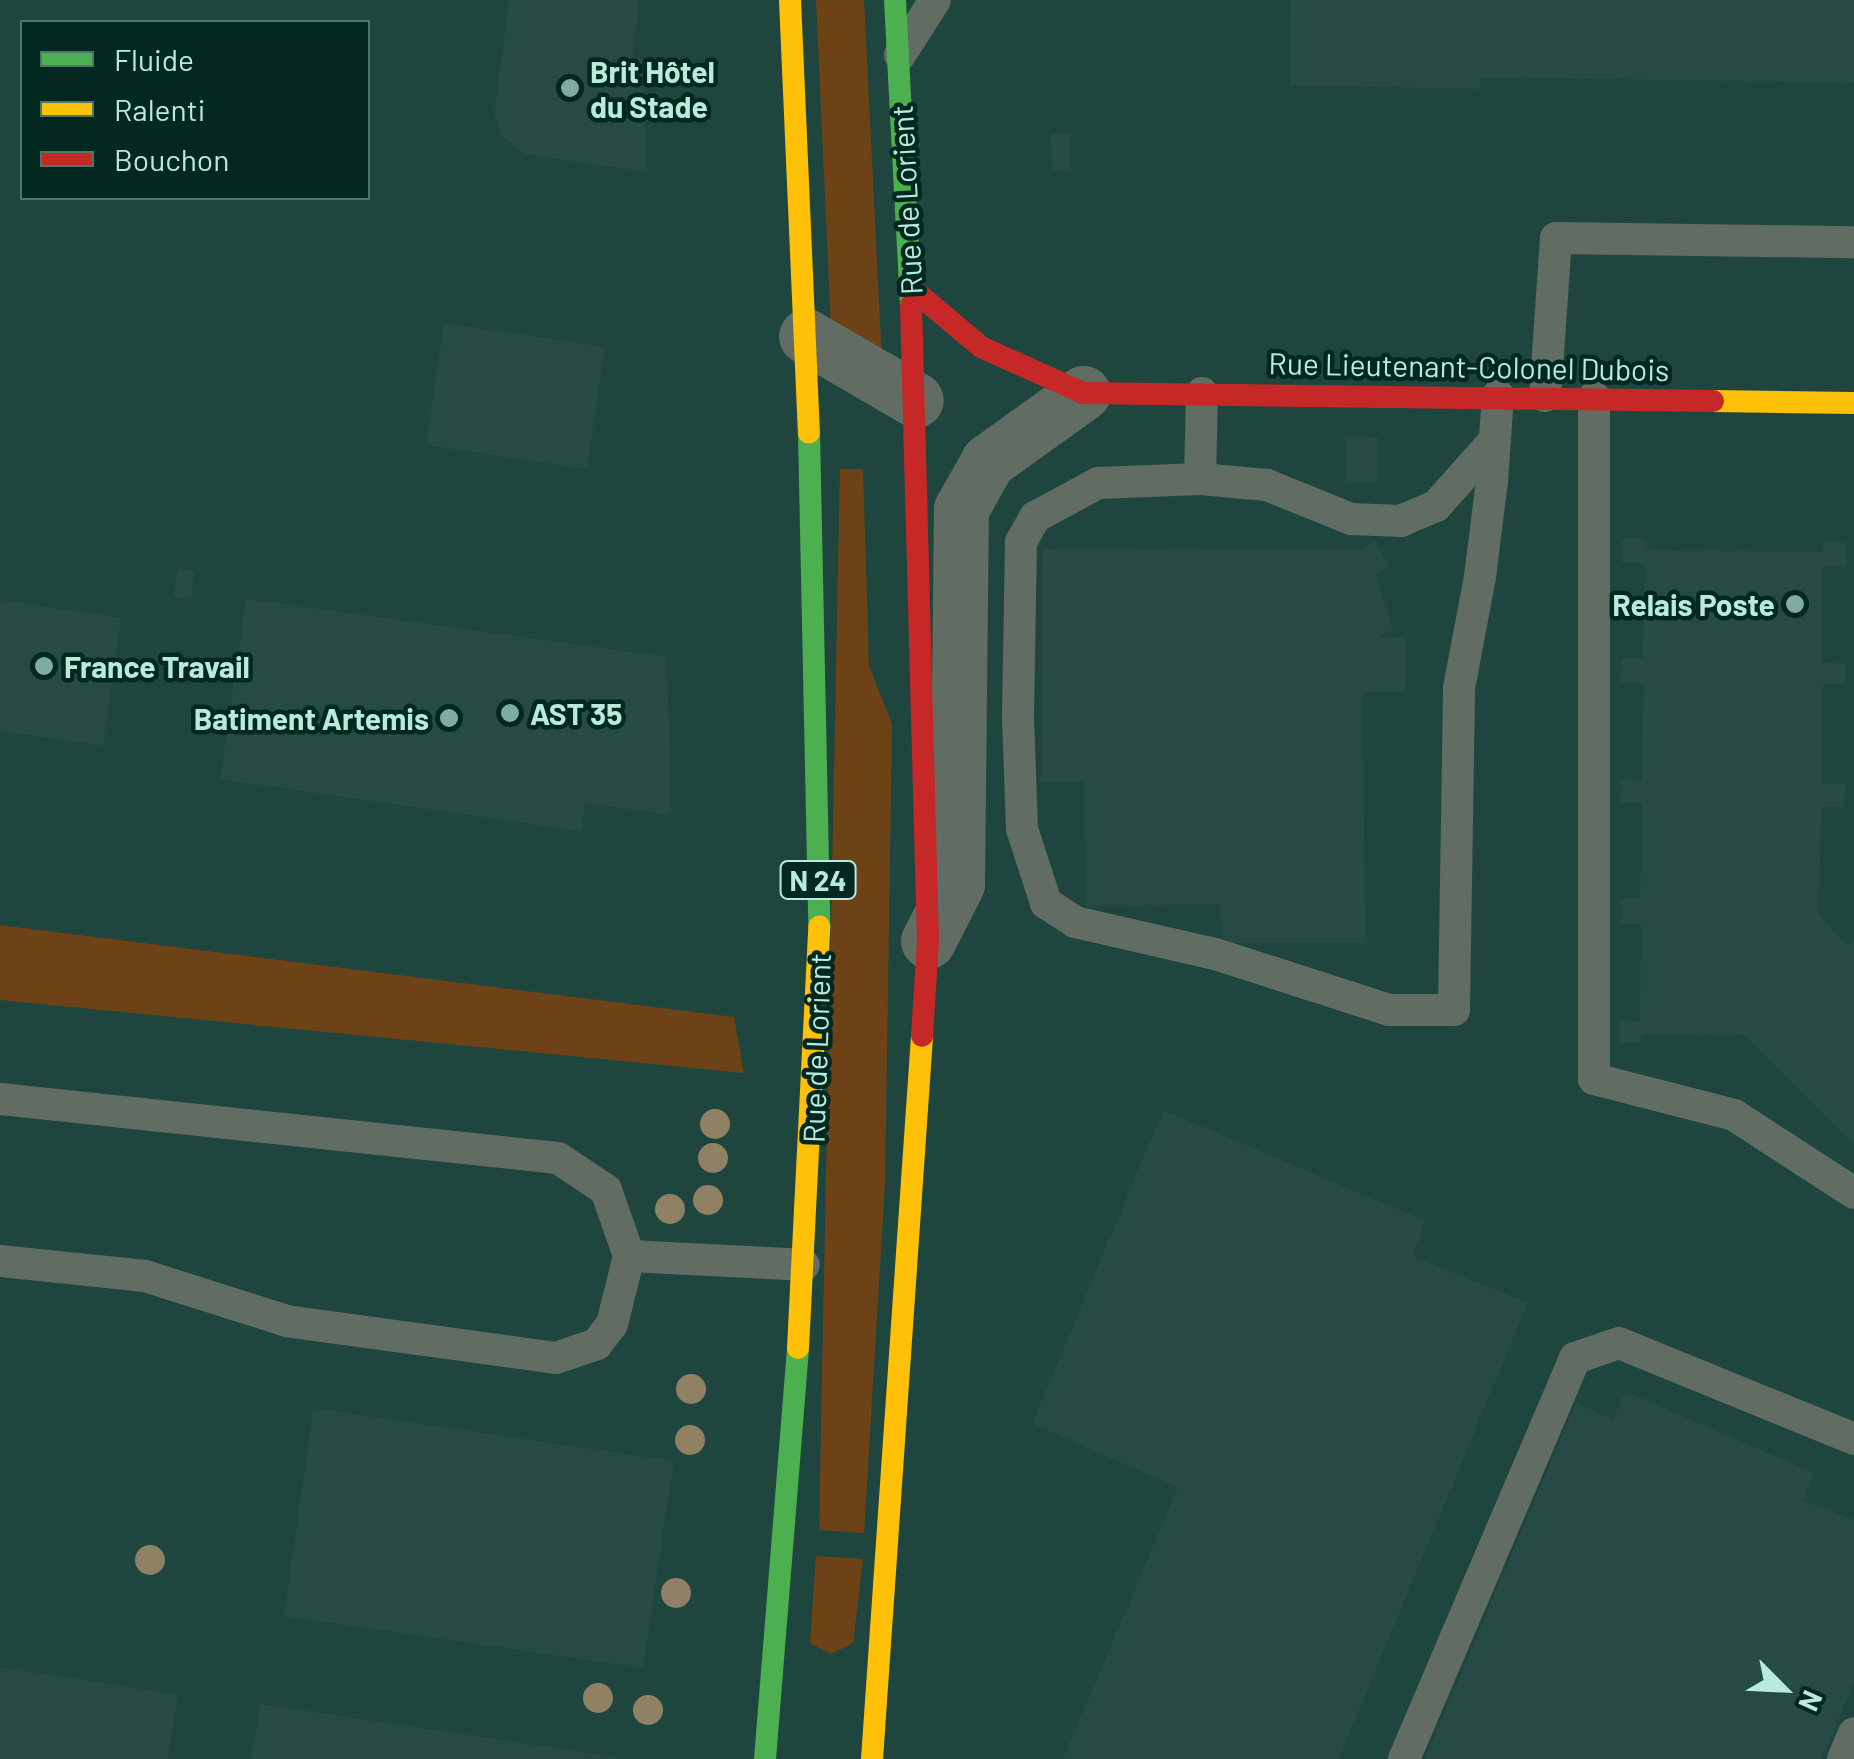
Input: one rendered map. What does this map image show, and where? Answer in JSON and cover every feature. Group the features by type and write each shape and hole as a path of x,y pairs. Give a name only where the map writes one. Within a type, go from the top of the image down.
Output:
{"main road":[{"name":"Rue de Lorient","path":"765,1759 804,1265 819,941 806,336 790,0"},
{"name":"Rue de Lorient","path":"872,1759 928,941 916,400 895,0"},
{"path":"911,288 982,347 1083,393"},
{"name":"Rue Lieutenant-Colonel Dubois","path":"1083,393 1498,395 1854,403"}],"street":[{"path":"806,336 916,400"},
{"name":"Rue de Lorient","path":"928,941 957,884 960,509 988,461 1083,393"}],"lane":[{"path":"898,58 935,0"},
{"path":"1546,396 1556,238 1854,242"},
{"path":"1200,480 1202,393"},
{"path":"1494,440 1436,506 1402,521 1351,519 1266,485 1200,480 1098,482 1060,496 1021,542 1018,718 1030,872 1046,903 1075,922 1215,954 1389,1010 1441,1016 1454,1010 1460,688 1494,440 1498,395"},
{"path":"1594,397 1594,1080 1734,1115 1854,1193"},
{"path":"0,1099 558,1158 606,1190 629,1256 612,1324 597,1344 556,1358 287,1321 145,1276 0,1260"},
{"path":"629,1256 804,1265"},
{"path":"1404,1759 1576,1358 1619,1344 1854,1439"},
{"path":"1843,1759 1854,1733"}],"shaded area":[{"path":"0,0 1854,0 1854,1759 0,1759"},
{"path":"816,0 864,0 882,363 831,327"},
{"path":"840,469 863,469 869,666 892,724 885,1184 864,1533 819,1530"},
{"path":"0,925 734,1017 744,1073 0,1000"},
{"path":"816,1556 863,1559 853,1643 831,1654 810,1643"}],"building":[{"name":"Brit Hôtel du Stade","path":"509,0 639,0 633,58 642,59 647,172 524,154 501,135 494,116"},
{"path":"1291,0 1854,0 1854,83 1480,77 1480,89 1290,85"},
{"path":"1071,133 1071,170 1052,170 1051,134"},
{"path":"444,323 605,347 587,469 426,445"},
{"path":"1345,436 1378,437 1378,482 1345,482"},
{"path":"1622,539 1646,539 1647,550 1823,552 1823,542 1846,542 1846,566 1823,566 1822,662 1845,663 1845,684 1823,684 1821,783 1845,784 1844,807 1821,807 1819,915 1848,946 1854,940 1854,1145 1744,1035 1641,1034 1642,1043 1619,1043 1620,1020 1640,1021 1641,924 1621,924 1621,899 1640,899 1642,803 1620,803 1621,779 1642,780 1644,683 1620,682 1621,658 1643,658 1645,563 1622,563"},
{"path":"1375,541 1389,566 1376,574 1393,629 1378,637 1406,637 1405,692 1363,692 1365,943 1221,943 1220,904 1085,906 1084,781 1041,781 1043,549 1362,550"},
{"path":"178,568 195,571 191,600 173,597"},
{"name":"Batiment Artemis","path":"246,599 667,657 671,815 585,803 581,831 220,779"},
{"path":"0,600 121,618 103,746 0,731"},
{"path":"1163,1110 1426,1221 1413,1256 1528,1303 1339,1759 1063,1759 1178,1487 1032,1424"},
{"path":"1625,1391 1814,1473 1804,1501 1854,1520 1854,1682 1822,1759 1425,1759 1576,1402 1613,1420"},
{"path":"313,1408 674,1461 643,1668 284,1616"},
{"path":"0,1667 178,1695 168,1759 0,1759"},
{"path":"260,1704 615,1757 615,1759 251,1759"}],"traffic: fast":[{"path":"895,0 911,305"},
{"path":"809,433 819,927"},
{"path":"765,1759 798,1348"}],"traffic: slow":[{"path":"790,0 809,433"},
{"path":"1713,401 1854,403"},
{"path":"798,1348 819,927"},
{"path":"872,1759 922,1036"}],"traffic: jam":[{"path":"911,288 981,347 1083,393 1713,401"},
{"path":"911,305 928,941 922,1036"}],"place":[{"name":"Brit Hôtel du Stade","path":"570,88"},
{"name":"Relais Poste","path":"1795,604"},
{"name":"France Travail","path":"44,666"},
{"name":"AST 35","path":"510,713"},
{"name":"Batiment Artemis","path":"449,718"}]}
